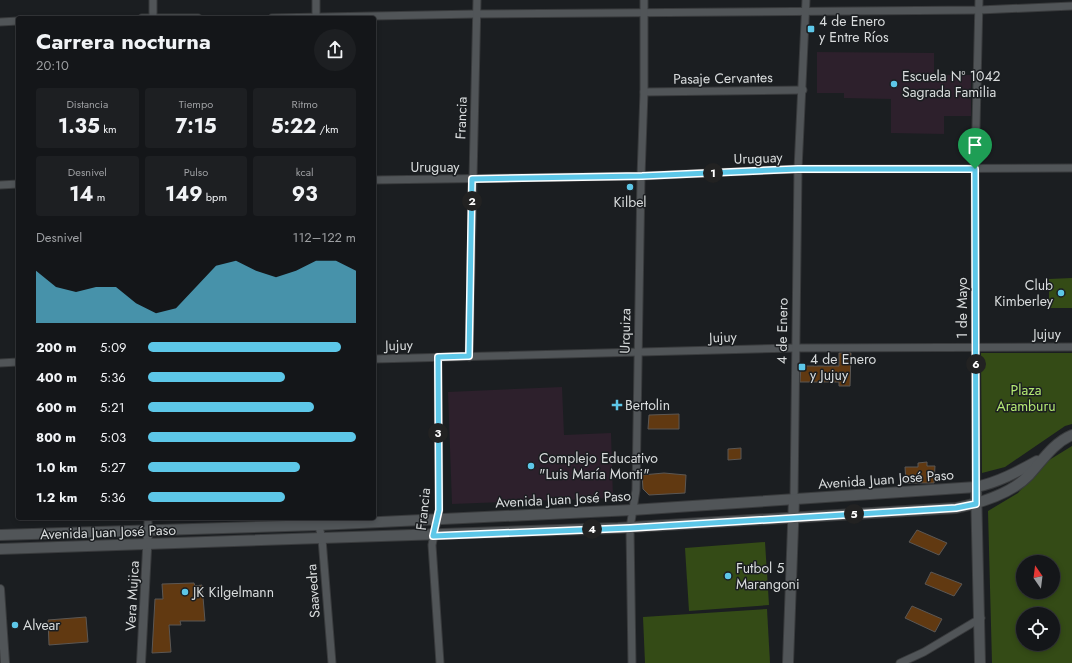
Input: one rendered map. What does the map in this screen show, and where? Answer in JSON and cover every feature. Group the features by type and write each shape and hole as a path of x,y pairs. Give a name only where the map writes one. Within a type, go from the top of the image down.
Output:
{"main road":[{"path":"1044,457 1057,444 1072,435"},
{"name":"Avenida Juan José Paso","path":"0,535 148,531 318,521 437,519 632,510 976,487 1009,477 1044,457"},
{"name":"Avenida Juan José Paso","path":"0,549 433,536 630,528 956,508 976,504 1015,486 1028,476 1044,457"},
{"name":"1 de Mayo","path":"976,487 980,663"},
{"name":"4 de Enero","path":"788,663 794,499"}],"street":[{"path":"153,0 153,16"},
{"path":"316,0 316,16"},
{"name":"Francia","path":"469,356 477,0"},
{"name":"Urquiza","path":"632,663 630,528 636,490 641,176 644,92 644,0"},
{"name":"4 de Enero","path":"794,499 798,169 803,90 806,0"},
{"name":"1 de Mayo","path":"976,487 975,169 979,0"},
{"path":"376,16 476,14 644,14 979,10 1072,6"},
{"path":"0,22 16,21"},
{"name":"Pasaje Cervantes","path":"644,92 803,90"},
{"name":"Uruguay","path":"376,180 641,176 798,169 1072,168"},
{"path":"0,185 16,184"},
{"name":"Jujuy","path":"376,359 795,348 1072,347"},
{"name":"Francia","path":"438,357 439,510 432,545 440,663"},
{"path":"0,362 16,362"},
{"path":"148,520 148,531"},
{"name":"Saavedra","path":"318,521 322,539 332,663"},
{"name":"Vera Mujica","path":"141,663 148,531"},
{"path":"0,589 5,663"},
{"path":"900,663 924,652 980,618"}],"shaded area":[{"name":"Escuela Nº 1042 Sagrada Familia","path":"817,52 934,53 934,75 971,75 971,116 944,116 944,134 891,133 891,99 844,98 844,93 817,93"},
{"name":"Complejo Educativo \"Luis María Monti\"","path":"562,387 564,435 611,433 613,498 452,504 448,392"}],"green space":[{"name":"Club Kimberley","path":"1072,278 1072,308 1049,308 1049,279"},
{"name":"Plaza Aramburu","path":"981,353 1072,353 1072,424 1065,426 1005,467 982,473"},
{"path":"1072,446 1072,663 992,663 988,511 1018,493 1046,462"},
{"path":"765,542 769,605 689,611 685,548"},
{"path":"767,609 770,663 645,663 643,617"}],"building":[{"path":"839,353 851,353 850,386 839,386 839,382 800,382 801,366 839,366"},
{"path":"679,414 679,429 648,429 649,415"},
{"path":"741,448 741,459 728,460 728,449"},
{"path":"927,462 927,466 935,466 934,483 906,483 905,467 918,467 918,463"},
{"path":"664,473 686,475 685,493 649,495 643,489 642,475"},
{"path":"917,530 947,543 939,555 909,542"},
{"path":"931,572 962,584 954,596 925,584"},
{"path":"194,583 195,586 202,585 205,621 180,621 181,625 169,625 171,652 152,653 155,599 163,599 162,584"},
{"path":"912,606 942,619 935,632 905,618"},
{"path":"86,617 88,642 49,645 48,620"}],"place":[{"name":"4 de Enero y Entre Ríos","path":"811,29"},
{"name":"Escuela Nº 1042 Sagrada Familia","path":"894,84"},
{"name":"Kilbel","path":"630,187"},
{"name":"Club Kimberley","path":"1061,293"},
{"name":"4 de Enero y Jujuy","path":"802,367"},
{"name":"Bertolin","path":"617,405"},
{"name":"Complejo Educativo \"Luis María Monti\"","path":"531,466"},
{"name":"Futbol 5 Marangoni","path":"728,576"},
{"name":"JK Kilgelmann","path":"185,592"},
{"name":"Alvear","path":"15,625"}],"route":[{"path":"798,169 975,169 976,504 956,508 630,528 433,536 439,510 438,357 469,356 472,179 642,176 798,169"}]}
